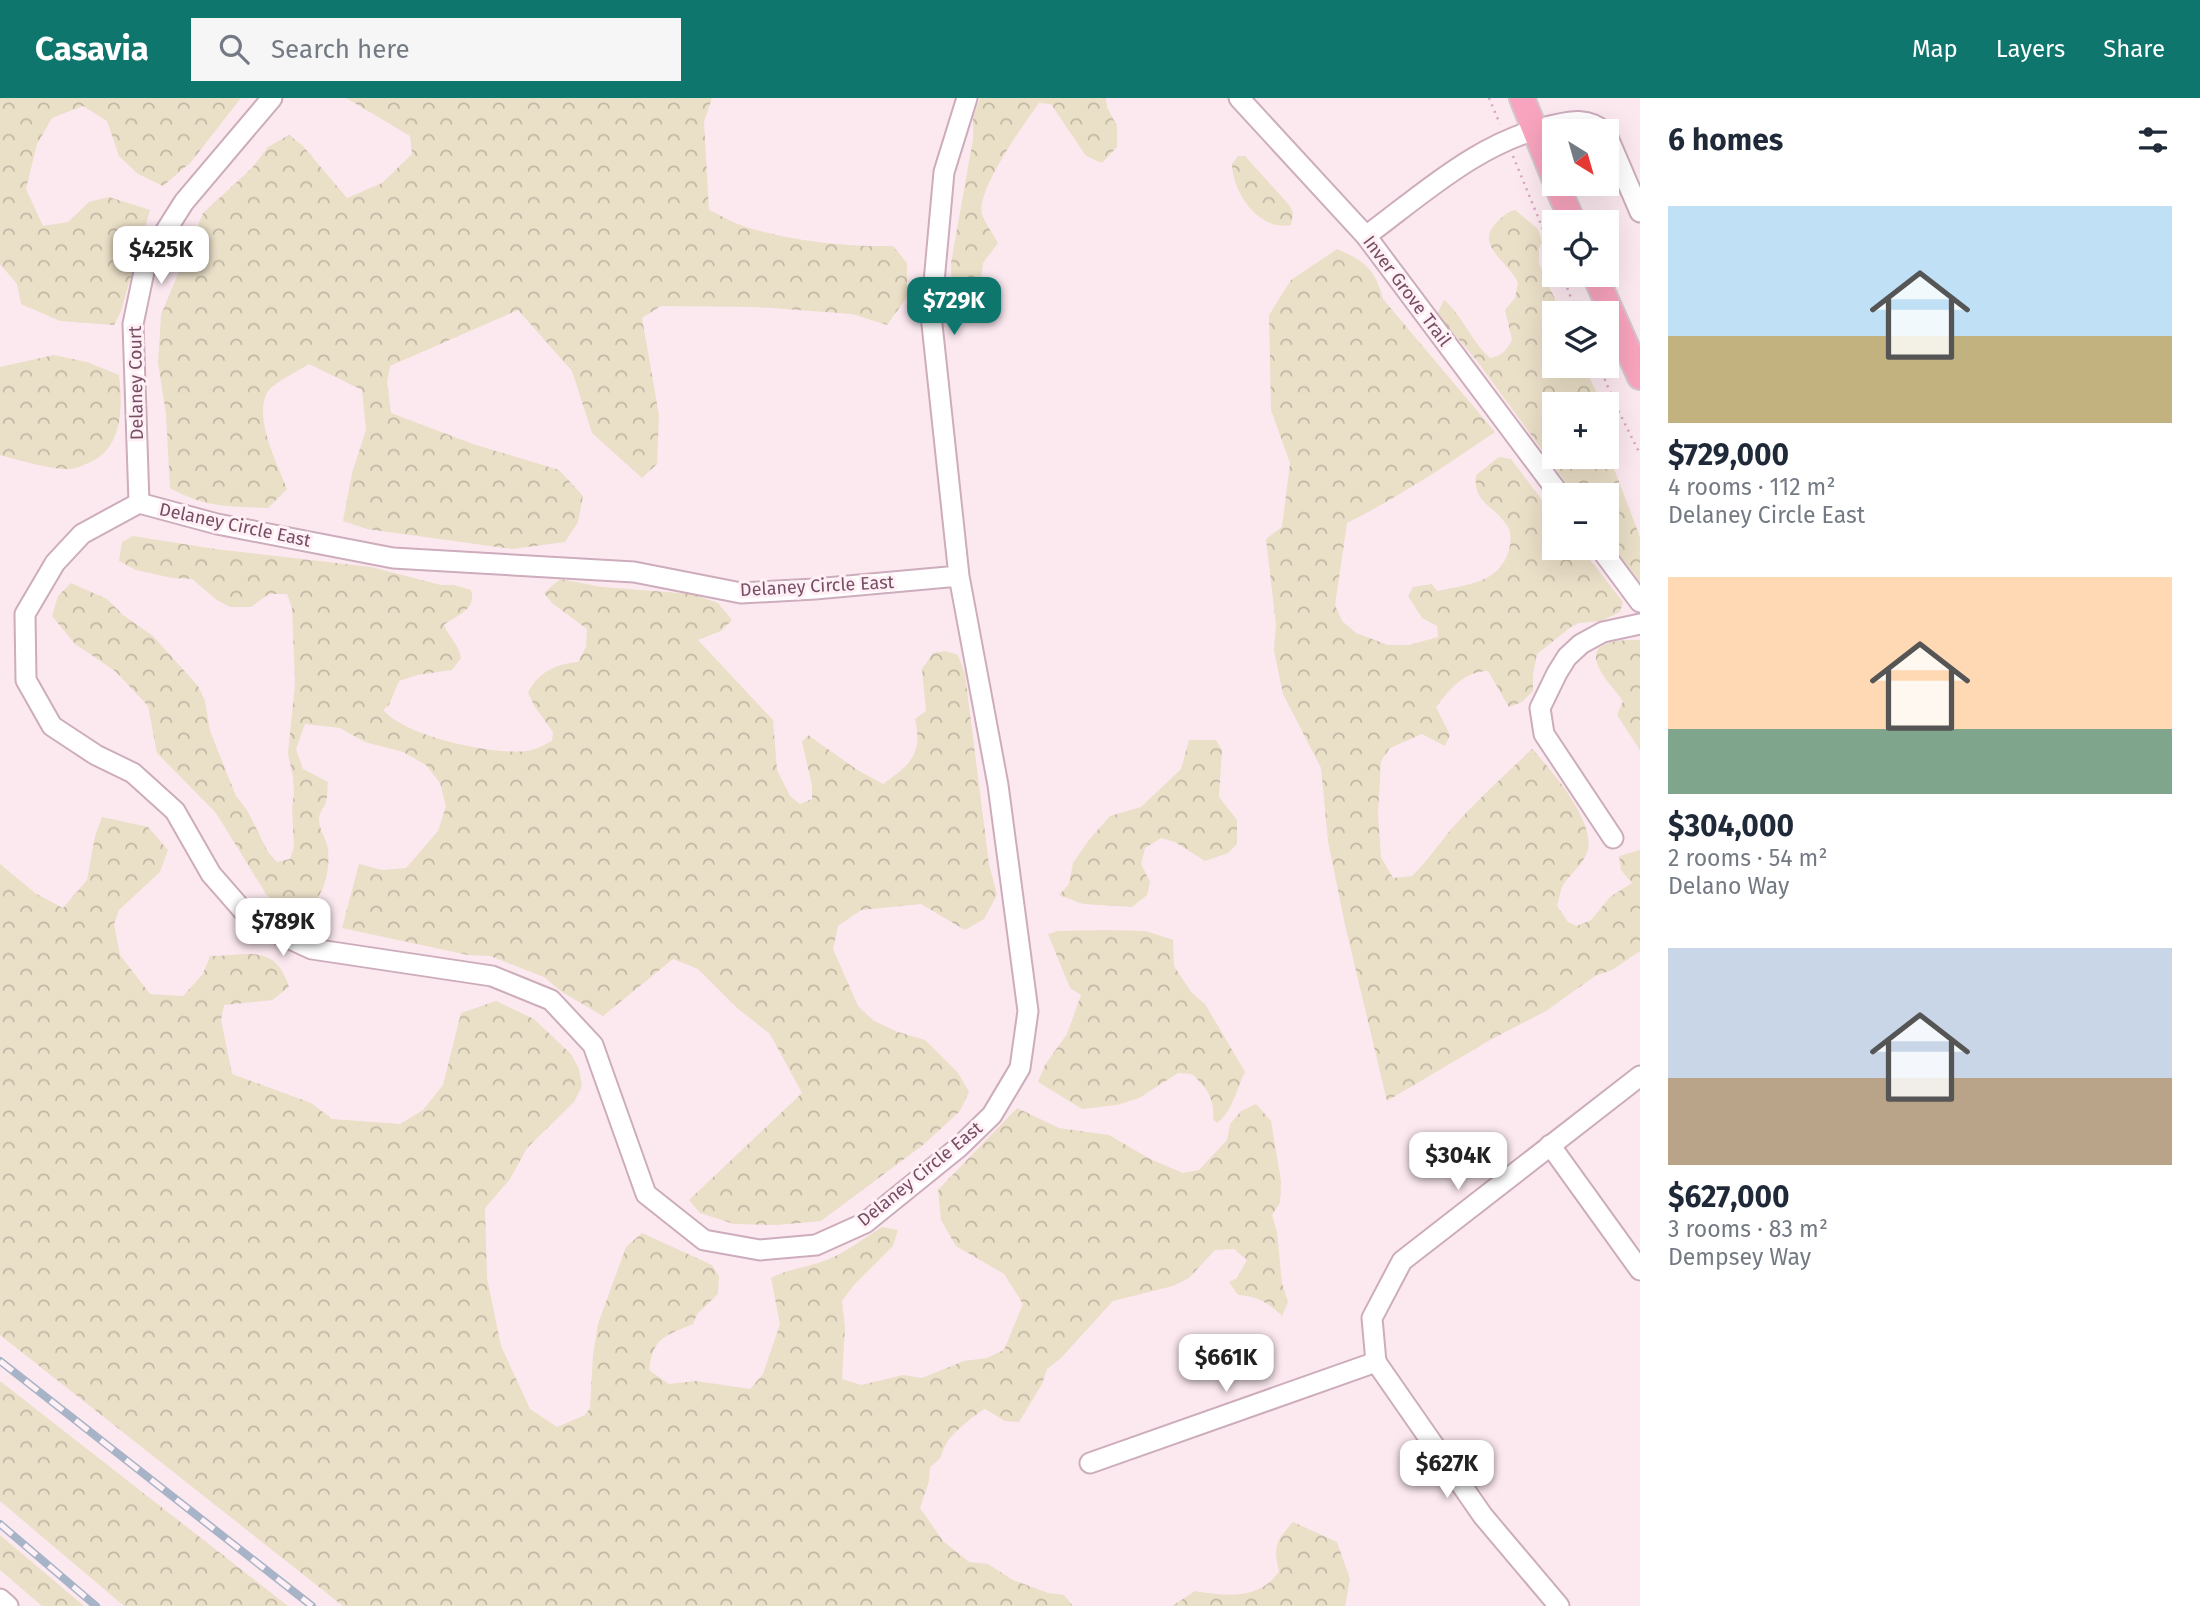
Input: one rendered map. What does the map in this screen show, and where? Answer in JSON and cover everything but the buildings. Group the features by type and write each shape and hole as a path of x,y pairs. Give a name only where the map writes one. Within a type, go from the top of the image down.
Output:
{"main road":[{"path":"1522,98 1542,151"},
{"path":"1600,287 1640,377"}],"street":[{"name":"Delaney Court","path":"139,503 133,324 146,262 184,202 272,98"},
{"name":"Delaney Circle East","path":"959,576 741,593 634,572 393,558 217,524 139,503 82,534 55,563 25,614 26,680 52,726 96,755 133,773 175,811 211,874 253,922 312,949 492,976 551,1000 593,1045 646,1194 704,1240 760,1250 816,1245 865,1223 959,1147 992,1115 1020,1069 1028,1011 999,785 959,576 931,315 944,172 967,98"},
{"name":"Inver Grove Trail","path":"1239,98 1366,236 1551,483"},
{"path":"1366,236 1468,160 1542,128"},
{"path":"1619,158 1635,187 1640,212"},
{"path":"1609,560 1640,602"},
{"path":"1613,838 1544,734 1541,708 1567,657 1581,644 1603,632 1640,624"},
{"path":"1559,1606 1483,1516 1376,1362 1373,1318 1402,1261 1640,1076"},
{"path":"1550,1145 1640,1270"},
{"path":"1090,1463 1376,1362"},
{"path":"0,1600 8,1606"}],"path":[{"path":"1489,98 1542,227"},
{"path":"1604,378 1640,454"}],"green space":[{"path":"0,98 241,98 191,162 163,186 138,174 119,156 107,121 83,106 52,118 37,144 26,189 43,226 68,222 89,202 109,197 150,210 121,311 114,325 60,321 21,304 17,284 0,264"},
{"path":"346,98 712,98 704,122 709,210 766,233 838,244 893,246 907,263 907,297 887,325 852,314 759,307 661,306 642,318 659,415 657,464 642,478 592,433 572,371 518,310 390,366 387,382 391,413 473,444 559,470 583,496 578,522 565,542 512,549 367,529 343,521 352,473 366,430 362,390 309,364 272,387 265,396 263,408 267,437 287,489 268,508 218,505 183,495 170,488 166,414 158,363 161,315 203,213 252,168 268,147 289,135 303,146 347,198 382,183 412,154 410,136"},
{"path":"980,98 1106,98 1107,107 1117,126 1117,147 1102,163 1086,156 1051,104 1039,103 993,174 982,203 983,217 998,243 983,263 980,286 988,298 982,314 963,310 955,299 951,263 973,139 973,118"},
{"path":"1238,156 1245,156 1290,206 1293,213 1291,225 1268,222 1258,216 1242,198 1233,175 1232,164"},
{"path":"1515,210 1538,229 1542,242 1539,264 1542,271 1542,287 1549,287 1556,301 1542,301 1542,378 1590,378 1596,392 1542,392 1542,450 1477,361 1437,314 1444,300 1457,313 1477,344 1490,358 1501,354 1508,347 1512,340 1505,310 1515,298 1518,283 1495,253 1489,239 1497,222"},
{"path":"1337,249 1362,262 1376,280 1383,299 1495,432 1422,480 1347,523 1335,605 1342,621 1356,633 1388,645 1409,645 1438,637 1437,626 1422,618 1408,596 1413,587 1432,584 1437,591 1480,581 1490,576 1505,561 1510,543 1509,530 1501,517 1480,498 1476,484 1476,475 1499,457 1511,459 1542,500 1542,560 1590,560 1623,602 1620,612 1601,621 1579,623 1571,627 1537,654 1533,691 1522,702 1509,707 1488,671 1471,674 1452,688 1436,707 1450,735 1445,746 1422,734 1390,748 1381,761 1378,814 1381,857 1393,878 1412,876 1463,816 1532,749 1550,769 1578,810 1588,837 1586,854 1563,885 1557,906 1568,922 1577,926 1591,920 1610,897 1632,883 1621,870 1619,856 1640,850 1640,951 1612,970 1595,976 1546,1011 1490,1040 1387,1101 1328,841 1321,768 1283,694 1274,651 1276,625 1266,539 1282,527 1290,463 1271,410 1269,315 1291,280"},
{"path":"54,355 87,362 119,375 120,414 114,439 98,458 72,469 45,466 0,455 0,367"},
{"path":"1556,469 1614,469 1640,537 1640,584 1619,555 1619,483 1566,483"},
{"path":"133,536 215,549 371,567 471,590 469,607 444,625 461,658 452,670 417,675 399,681 389,705 383,710 395,720 430,736 493,750 527,751 552,741 553,732 528,693 548,670 578,662 586,647 587,629 552,603 544,593 560,579 602,587 692,594 718,603 732,620 721,631 698,640 773,720 777,770 790,796 800,804 812,799 812,785 802,742 808,735 856,769 883,784 908,764 916,750 915,719 926,711 922,669 933,653 945,651 958,655 965,674 989,864 997,895 984,919 965,930 921,904 861,910 838,926 833,949 858,1006 874,1021 925,1040 958,1073 969,1092 960,1111 923,1145 821,1221 777,1225 734,1224 700,1213 689,1200 802,1093 770,1034 737,1008 698,969 673,959 603,1016 562,992 544,977 490,956 468,955 342,928 359,864 382,870 406,868 438,831 446,806 440,783 426,765 403,752 365,742 340,728 305,724 296,749 303,769 328,782 327,799 319,819 327,846 328,861 324,884 314,903 306,910 286,916 266,894 216,813 157,753 148,706 115,671 75,644 52,616 58,596 71,583 107,599 123,615 153,636 198,686 205,701 210,731 236,796 247,810 268,852 277,862 290,859 294,847 293,777 288,754 295,683 292,608 287,594 269,594 251,607 230,607 192,579 172,578 136,570 119,561 122,542"},
{"path":"1640,640 1640,750 1617,715 1623,701 1602,673 1596,655 1598,649 1610,642"},
{"path":"1189,740 1216,740 1222,750 1219,797 1237,820 1237,844 1228,853 1205,861 1175,842 1161,838 1145,848 1141,864 1150,882 1147,895 1132,907 1083,904 1059,895 1069,884 1073,863 1110,816 1141,807 1181,769"},
{"path":"102,817 148,827 168,850 160,872 119,910 114,924 120,955 150,994 183,996 203,974 210,956 248,954 268,957 283,973 289,987 272,1000 224,1005 221,1020 232,1074 311,1103 332,1119 400,1124 423,1110 443,1085 461,1013 496,1001 534,1019 571,1054 579,1069 582,1086 574,1102 527,1148 510,1179 485,1208 487,1278 501,1346 530,1409 557,1427 585,1415 590,1408 598,1324 626,1247 642,1233 712,1265 719,1276 718,1294 697,1314 693,1324 662,1339 654,1350 649,1370 669,1384 696,1381 750,1389 763,1374 780,1324 771,1278 829,1259 882,1227 898,1230 893,1246 842,1301 845,1328 842,1379 861,1385 903,1375 922,1378 964,1361 987,1358 1004,1350 1023,1304 1004,1274 956,1246 941,1220 938,1190 1017,1108 1059,1128 1109,1135 1150,1159 1183,1173 1199,1170 1227,1140 1230,1124 1241,1111 1256,1104 1271,1121 1281,1181 1280,1203 1272,1215 1277,1232 1282,1283 1288,1302 1282,1316 1262,1301 1238,1295 1229,1282 1237,1278 1247,1260 1234,1249 1215,1250 1189,1278 1173,1286 1113,1301 1061,1358 1047,1369 1042,1384 1019,1422 1005,1421 985,1409 949,1440 940,1458 930,1467 929,1481 920,1508 943,1541 969,1562 988,1564 1013,1580 1048,1593 1064,1595 1073,1606 343,1606 0,1335 0,864 35,893 63,908 87,880 95,836"},
{"path":"1058,931 1146,931 1173,940 1174,966 1191,992 1205,1004 1245,1072 1231,1106 1217,1123 1213,1119 1213,1105 1208,1093 1192,1074 1178,1073 1139,1098 1117,1105 1082,1109 1038,1082 1045,1065 1067,1034 1081,995 1070,988 1048,934"},
{"path":"0,1381 288,1606 124,1606 0,1501"},
{"path":"1293,1522 1337,1542 1350,1579 1345,1606 1172,1606 1195,1591 1241,1594 1252,1592 1271,1581 1279,1571 1277,1544"},
{"path":"0,1535 84,1606 42,1606 0,1570"}],"railway":[{"path":"0,1361 312,1606"},
{"path":"0,1524 96,1606"}]}
